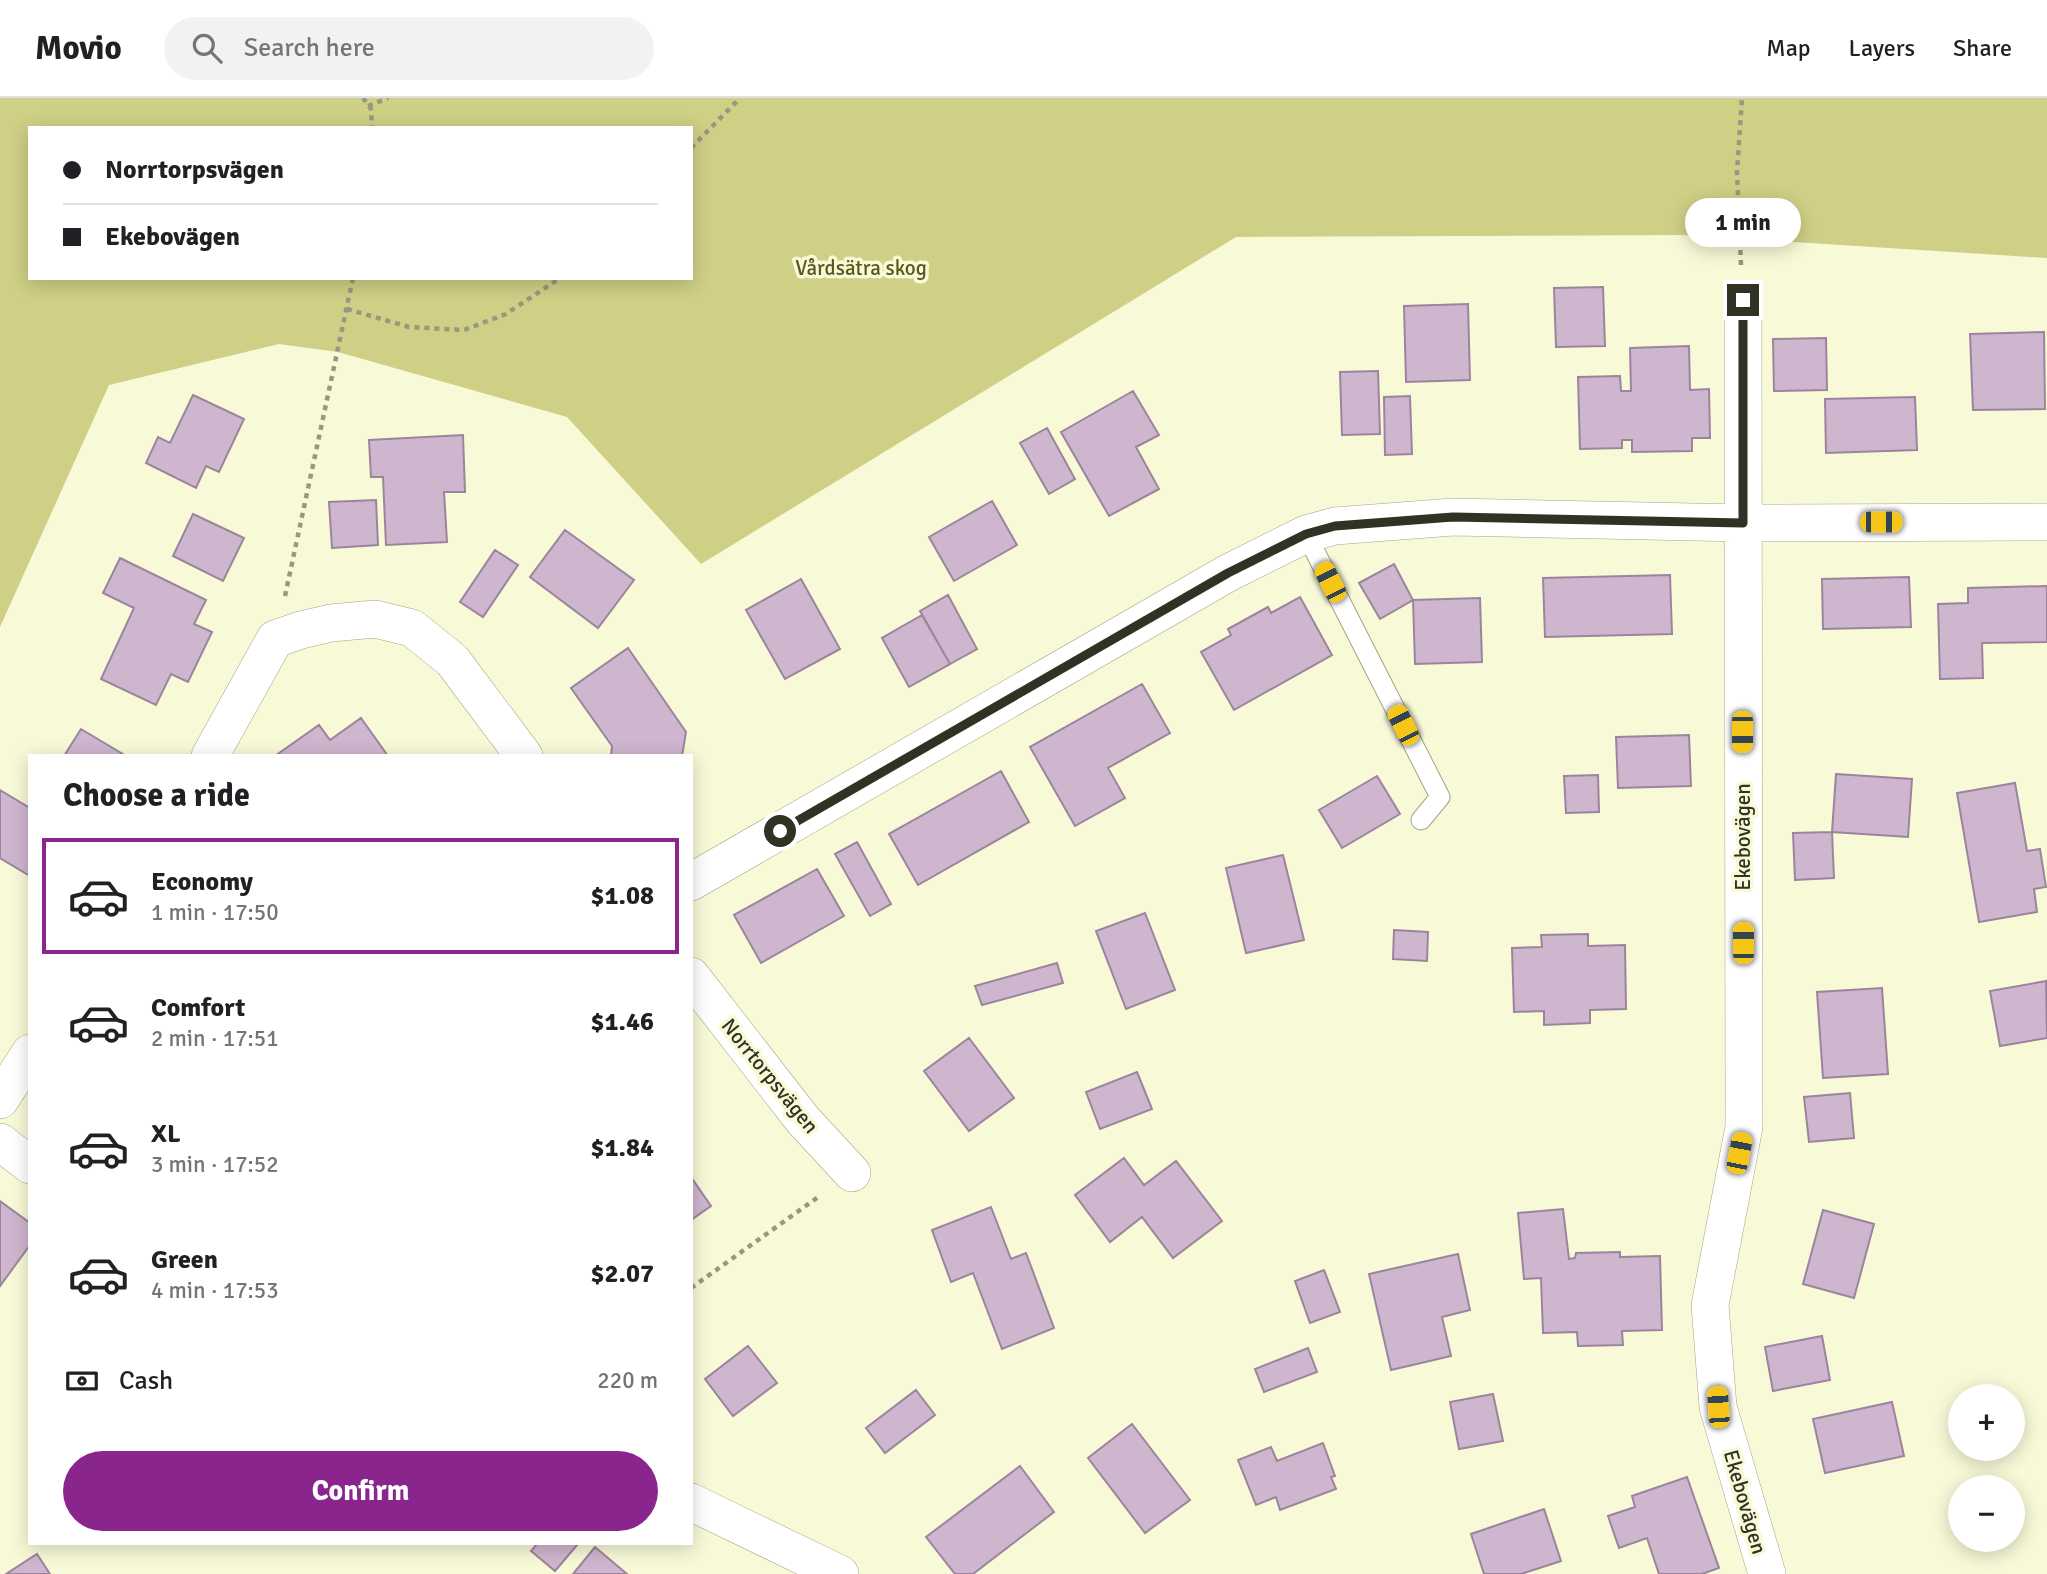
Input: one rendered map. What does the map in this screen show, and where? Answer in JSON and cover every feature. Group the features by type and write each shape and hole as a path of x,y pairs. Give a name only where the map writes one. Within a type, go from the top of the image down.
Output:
{"street":[{"name":"Ekebovägen","path":"1743,300 1744,1128 1710,1305 1718,1407 1766,1574"},
{"path":"693,881 1228,573 1306,534 1335,526 1453,517 1743,523 2047,522"},
{"path":"211,754 275,639 331,623 375,619 412,628 452,660 522,754"},
{"name":"Norrtorpsvägen","path":"693,979 803,1120 852,1173"},
{"path":"0,1100 28,1056"},
{"path":"0,1142 28,1163"},
{"path":"693,1503 841,1574"}],"lane":[{"path":"1306,534 1440,797 1421,820"}],"path":[{"path":"363,98 371,110 372,126"},
{"path":"368,106 388,98"},
{"path":"693,146 740,98"},
{"path":"1742,98 1737,173 1743,300"},
{"path":"275,639 353,280"},
{"path":"347,309 409,327 464,330 506,314 557,280"},
{"path":"693,1287 852,1173"}],"green space":[{"name":"Vårdsätra skog","path":"0,98 2047,98 2047,258 1683,235 1236,237 701,564 567,417 338,352 279,344 109,385 0,627"}],"building":[{"path":"1603,287 1605,346 1556,347 1554,288"},
{"path":"1468,304 1470,380 1406,382 1404,306"},
{"path":"2044,332 2045,409 1973,410 1970,334"},
{"path":"1826,338 1827,390 1774,391 1773,339"},
{"path":"1689,346 1690,390 1709,389 1710,438 1692,438 1692,451 1632,452 1632,440 1622,440 1622,448 1580,449 1578,377 1620,376 1621,391 1631,391 1630,348"},
{"path":"1378,371 1380,434 1342,435 1340,372"},
{"path":"1133,391 1159,435 1136,447 1159,489 1109,516 1061,432"},
{"path":"193,395 244,419 219,472 206,466 196,488 146,463 158,437 170,443"},
{"path":"1410,396 1412,454 1385,455 1384,397"},
{"path":"1915,397 1917,450 1826,453 1825,399"},
{"path":"1047,428 1075,479 1049,494 1020,443"},
{"path":"463,435 465,492 444,492 447,542 386,545 383,477 371,477 369,440"},
{"path":"376,500 378,545 332,548 329,502"},
{"path":"992,501 1017,545 954,581 929,537"},
{"path":"193,514 244,538 223,581 173,556"},
{"path":"565,530 634,580 598,628 530,577"},
{"path":"495,550 518,565 483,617 460,602"},
{"path":"120,558 206,600 194,624 212,632 188,682 171,674 156,705 101,679 134,608 103,593"},
{"path":"1394,564 1413,600 1380,619 1359,583"},
{"path":"1670,575 1672,634 1545,637 1543,578"},
{"path":"1909,577 1911,627 1823,629 1822,579"},
{"path":"801,579 840,649 785,679 746,610"},
{"path":"2047,586 2047,642 1982,643 1983,678 1940,679 1938,604 1968,603 1968,588"},
{"path":"948,595 977,649 950,664 920,611"},
{"path":"1300,597 1332,655 1234,710 1201,652 1231,635 1228,629 1268,607 1271,613"},
{"path":"1480,598 1482,662 1415,664 1413,600"},
{"path":"922,615 950,664 909,687 882,638"},
{"path":"628,648 686,732 682,754 611,754 612,746 571,688"},
{"path":"1142,684 1170,733 1108,768 1125,798 1075,826 1030,747"},
{"path":"361,718 387,754 278,754 319,725 330,740"},
{"path":"81,729 123,754 65,754"},
{"path":"1689,735 1691,786 1618,788 1616,737"},
{"path":"1001,771 1029,822 918,885 889,834"},
{"path":"1836,774 1912,779 1908,837 1832,832"},
{"path":"1598,775 1599,812 1566,813 1564,776"},
{"path":"1377,776 1400,814 1342,848 1319,810"},
{"path":"2015,783 2027,851 2040,849 2046,887 2034,889 2037,912 1979,922 1957,793"},
{"path":"0,790 28,807 28,875 0,858"},
{"path":"1832,832 1834,878 1795,880 1793,833"},
{"path":"857,842 891,904 870,916 835,854"},
{"path":"1283,855 1304,940 1246,953 1226,868"},
{"path":"817,869 844,916 761,963 734,915"},
{"path":"1145,913 1175,990 1126,1009 1096,931"},
{"path":"1394,930 1428,932 1427,961 1393,959"},
{"path":"1588,934 1588,946 1625,945 1626,1009 1590,1010 1590,1023 1544,1025 1544,1011 1514,1012 1512,948 1542,947 1541,935"},
{"path":"1057,963 1063,983 982,1005 975,986"},
{"path":"2046,981 2047,1038 2000,1046 1990,991"},
{"path":"1882,988 1888,1074 1823,1078 1817,992"},
{"path":"969,1038 1014,1098 969,1131 924,1071"},
{"path":"1137,1072 1152,1109 1100,1129 1086,1092"},
{"path":"1850,1093 1854,1138 1809,1142 1804,1097"},
{"path":"1124,1158 1144,1185 1176,1161 1222,1221 1173,1258 1142,1217 1110,1242 1075,1195"},
{"path":"693,1180 711,1206 693,1219"},
{"path":"0,1201 28,1222 28,1248 0,1286"},
{"path":"991,1207 1011,1259 1026,1253 1054,1328 1002,1349 973,1273 951,1282 932,1230"},
{"path":"1563,1209 1569,1259 1575,1258 1576,1253 1620,1252 1620,1257 1660,1256 1662,1330 1622,1331 1623,1345 1578,1346 1577,1332 1543,1333 1541,1278 1524,1279 1518,1213"},
{"path":"1823,1210 1874,1224 1854,1298 1803,1284"},
{"path":"1458,1254 1470,1310 1442,1317 1451,1356 1391,1370 1369,1274"},
{"path":"1324,1270 1340,1312 1310,1323 1295,1281"},
{"path":"1822,1336 1830,1380 1773,1391 1765,1347"},
{"path":"748,1346 777,1383 733,1416 705,1379"},
{"path":"1308,1348 1317,1372 1264,1392 1255,1369"},
{"path":"916,1390 935,1415 885,1453 866,1428"},
{"path":"1493,1394 1503,1441 1459,1449 1450,1402"},
{"path":"1892,1402 1904,1456 1825,1473 1813,1419"},
{"path":"1132,1424 1190,1500 1145,1533 1088,1458"},
{"path":"1323,1443 1335,1476 1331,1477 1336,1489 1280,1510 1276,1497 1256,1505 1238,1460 1271,1447 1277,1461"},
{"path":"1020,1466 1054,1512 973,1574 955,1574 926,1537"},
{"path":"1687,1477 1719,1568 1702,1574 1659,1574 1647,1538 1619,1548 1608,1516 1635,1507 1632,1496"},
{"path":"1544,1509 1561,1561 1521,1574 1484,1574 1471,1534"},
{"path":"536,1545 577,1545 555,1571 531,1551"},
{"path":"595,1547 627,1574 573,1574"},
{"path":"37,1554 50,1574 6,1574"}],"route":[{"path":"780,831 1228,573 1306,534 1335,526 1453,517 1743,523 1743,300"}]}
